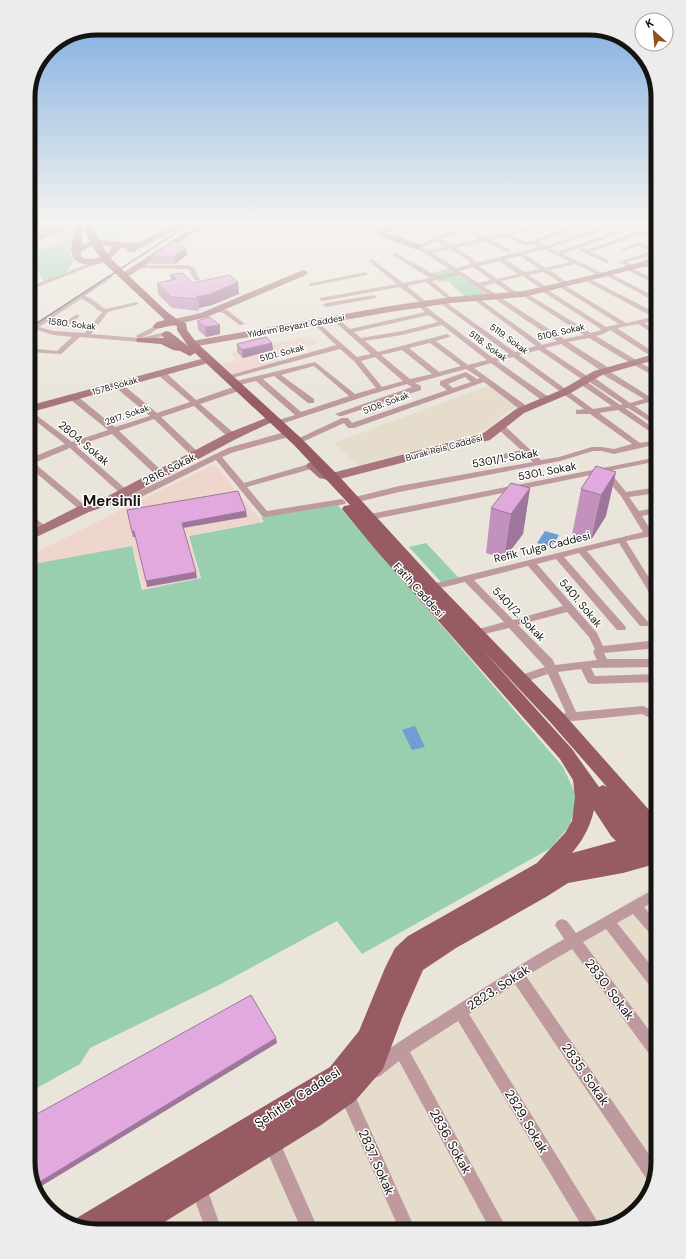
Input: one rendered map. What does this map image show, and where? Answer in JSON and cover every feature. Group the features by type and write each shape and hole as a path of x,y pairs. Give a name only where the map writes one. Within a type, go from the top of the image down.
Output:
{"main road":[{"name":"Fatih Caddesi","path":"120,282 143,310 162,330 190,347 232,384 285,435 312,466 348,501 380,546 566,754 618,830 651,843"},
{"name":"Fatih Caddesi","path":"129,282 162,314 174,322 182,325 182,330"},
{"path":"220,311 165,323 162,330 176,333 220,311 300,282"},
{"name":"Yıldırım Beyazıt Caddesi","path":"190,347 335,319 377,312 425,307 447,301 520,294 573,282"},
{"path":"141,340 163,341 176,348 190,347 182,330"},
{"name":"Fatih Caddesi","path":"190,347 201,362 232,384"},
{"name":"Burak Reis Caddesi","path":"332,477 486,437 512,416 565,392 605,370 651,359"},
{"name":"1578. Sokak","path":"35,408 201,362"},
{"name":"2816. Sokak","path":"35,533 84,509 113,499 232,436 272,422"},
{"path":"285,435 298,442 332,477 348,501 370,517 432,587 519,680 565,717 643,815 651,835"},
{"path":"312,466 323,475 332,477"},
{"path":"544,869 569,844 578,832 582,822 585,798 581,781 566,754"},
{"name":"Şehitler Caddesi","path":"91,1224 338,1075 367,1039 393,975 404,955 416,943 544,869 651,846"},
{"name":"Şehitler Caddesi","path":"136,1224 271,1142 346,1092 375,1061 392,1017 416,963 448,941 539,891 563,875 623,864 651,847"}],"street":[{"path":"35,286 47,282"},
{"path":"35,318 84,282"},
{"name":"1580. Sokak","path":"35,327 80,297 93,282"},
{"name":"5118. Sokak","path":"398,282 443,323 547,400"},
{"path":"322,299 416,282"},
{"name":"5119. Sokak","path":"429,282 447,301 565,392 638,445"},
{"path":"472,282 650,400"},
{"path":"477,285 490,282"},
{"path":"500,282 651,372"},
{"path":"534,282 651,353"},
{"path":"560,282 624,325"},
{"path":"591,282 651,314"},
{"path":"618,282 651,298"},
{"name":"1580. Sokak","path":"80,297 98,304 100,309 106,311"},
{"path":"326,306 374,297"},
{"path":"475,298 586,380 617,407 651,430"},
{"path":"348,331 389,322 425,307"},
{"path":"86,336 106,311 143,310"},
{"path":"220,311 242,324"},
{"path":"377,312 402,333"},
{"path":"47,319 68,323 76,316"},
{"path":"335,319 376,355 418,388 339,414"},
{"name":"5106. Sokak","path":"272,422 301,416 380,389 563,341 601,333 609,328 651,320"},
{"path":"316,323 356,360 380,389"},
{"path":"359,340 402,333 443,323"},
{"path":"640,323 651,329"},
{"name":"1580. Sokak","path":"35,328 54,333 141,340 162,330"},
{"path":"122,339 162,330"},
{"path":"35,351 59,353 78,335"},
{"path":"356,360 447,336"},
{"path":"431,340 525,409"},
{"name":"5101. Sokak","path":"232,384 342,346"},
{"path":"403,348 437,374"},
{"path":"232,384 315,364 354,397"},
{"path":"161,373 232,436"},
{"path":"276,374 311,401"},
{"path":"452,390 443,383 466,374 476,382"},
{"path":"257,378 301,416"},
{"name":"5108. Sokak","path":"345,420 351,426 485,379"},
{"path":"586,380 629,405 651,420"},
{"name":"2817. Sokak","path":"35,459 71,445 195,402 232,384"},
{"path":"118,385 155,416 196,455"},
{"path":"74,398 113,430 160,474"},
{"path":"579,412 592,412 650,400"},
{"path":"298,442 345,420 330,406"},
{"name":"2804. Sokak","path":"35,416 124,492"},
{"path":"500,426 539,464"},
{"path":"113,499 124,502 231,450 285,435"},
{"name":"5301/1. Sokak","path":"242,486 265,514 348,501 399,489 539,464 592,449 602,449 614,452 651,443"},
{"path":"476,462 526,451"},
{"path":"218,456 242,486 312,466"},
{"name":"5301. Sokak","path":"370,517 651,461"},
{"path":"35,468 84,509"},
{"path":"603,471 624,495 636,514 651,530"},
{"path":"624,495 651,491"},
{"path":"636,514 651,511"},
{"path":"35,521 44,528"},
{"name":"Refik Tulga Caddesi","path":"432,587 557,555 651,535"},
{"path":"621,540 651,589"},
{"path":"581,550 644,624"},
{"path":"557,555 620,628"},
{"name":"5401. Sokak","path":"530,562 593,635 600,650 598,652 604,663"},
{"name":"5401/2. Sokak","path":"467,578 549,663 565,717"},
{"path":"476,633 569,608"},
{"path":"600,650 651,645"},
{"path":"519,680 550,669 604,663 651,663"},
{"path":"585,666 592,680 651,678"},
{"path":"565,717 642,710 651,714"},
{"name":"2823. Sokak","path":"346,1092 401,1050 517,975 574,940 651,897"},
{"path":"635,906 651,925"},
{"path":"608,921 651,976"},
{"name":"2830. Sokak","path":"562,925 651,1044"},
{"name":"2835. Sokak","path":"517,975 624,1128 650,1169"},
{"name":"2829. Sokak","path":"460,1012 590,1224"},
{"name":"2836. Sokak","path":"401,1050 496,1224"},
{"name":"2837. Sokak","path":"346,1092 405,1224"},
{"path":"271,1142 308,1224"},
{"path":"198,1186 212,1224"}],"shaded area":[{"path":"309,336 319,343 275,355 281,362 229,376 217,365 237,360 230,353"},
{"path":"490,385 519,406 504,414 492,426 475,434 358,466 334,443"},
{"path":"214,464 262,522 188,535 200,578 144,589 132,546 35,564 35,553"},
{"path":"651,887 651,1162 648,1182 641,1197 630,1209 620,1216 601,1223 589,1224 127,1224"}],"green space":[{"path":"449,282 469,282 490,296 466,298"},
{"path":"337,504 563,767 577,797 570,825 551,848 362,954 337,921 219,985 90,1048 80,1064 35,1089 35,564 132,546 142,590 201,578 189,536 264,522 261,517"},
{"path":"426,543 459,578 441,582 409,547"}],"water":[{"path":"545,531 559,535 554,544 547,546 537,543"},
{"path":"415,726 425,747 412,750 402,730"}],"building":[{"path":"238,282 211,294 196,297 198,299 171,297 157,283"},
{"path":"209,317 220,325 205,327 197,321"},
{"path":"266,337 272,343 242,350 237,344"},
{"path":"596,466 616,472 601,495 581,489"},
{"path":"511,483 530,488 511,514 491,508"},
{"path":"238,491 246,511 182,523 196,572 146,581 134,531 132,532 127,510"},
{"path":"251,995 276,1038 39,1182 36,1174 35,1162 35,1115"}],"railway":[{"path":"35,324 101,282"}],"district":[{"name":"Mersinli","path":"112,501"}]}
